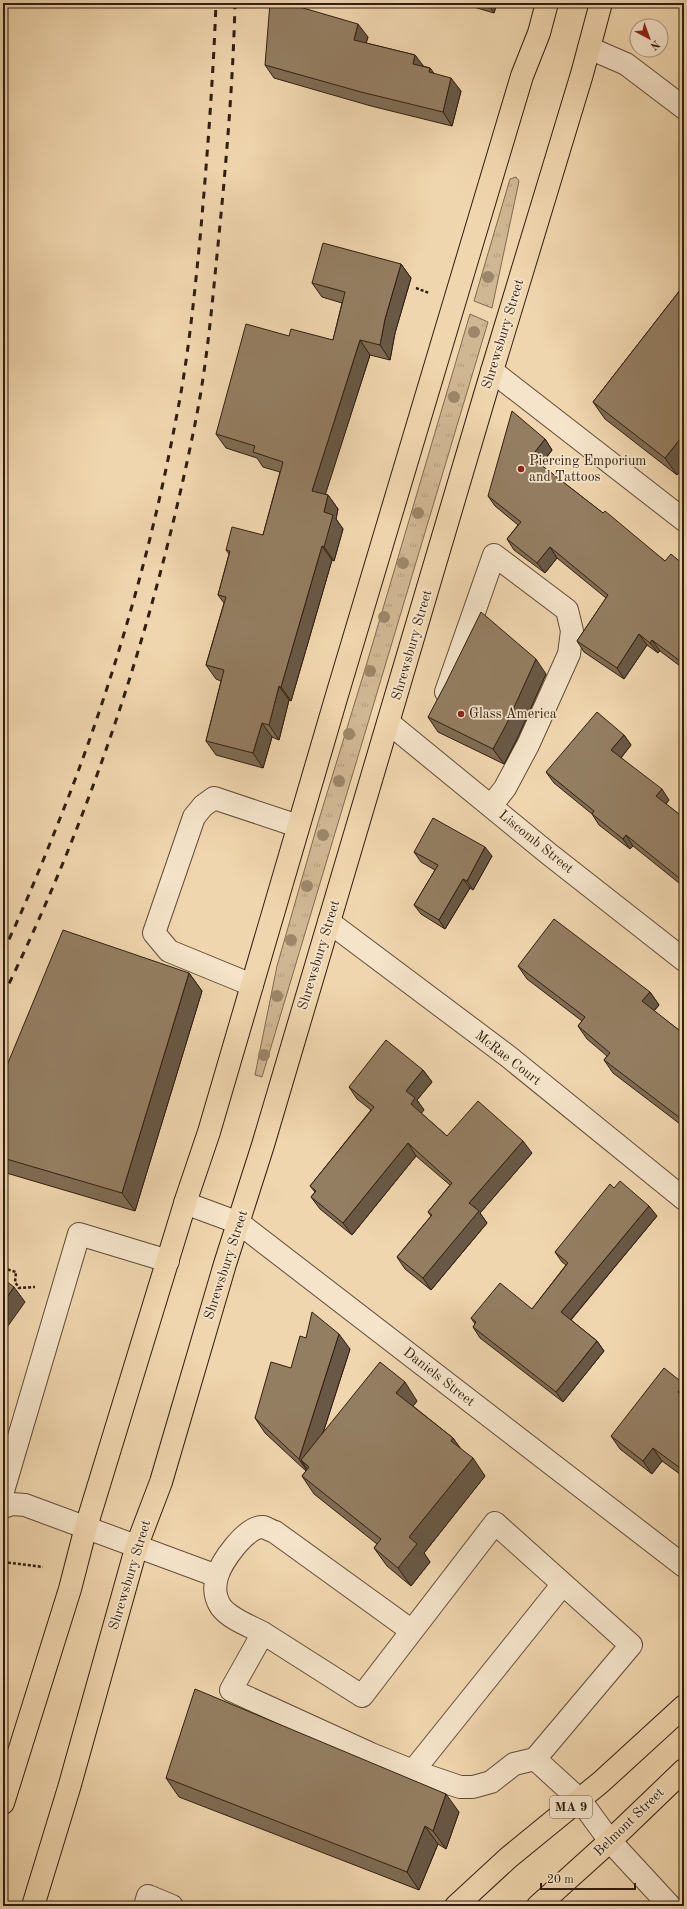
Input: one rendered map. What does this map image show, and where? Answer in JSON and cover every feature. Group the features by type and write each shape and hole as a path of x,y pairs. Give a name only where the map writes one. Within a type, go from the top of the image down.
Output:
{"main road":[{"path":"3,1803 70,1589 86,1527 185,1203 209,1132 298,826 522,76 538,34 547,3"},
{"name":"Shrewsbury Street","path":"33,1906 69,1788 137,1545 161,1482 224,1264 239,1223 389,723 601,3"},
{"name":"MA 9","path":"456,1906 508,1858 580,1800 684,1706"},
{"name":"Belmont Street","path":"538,1906 610,1841 684,1770"}],"street":[{"path":"589,48 626,64 684,108"},
{"path":"492,371 684,520"},
{"path":"445,694 494,555 567,610 572,631 569,654 528,745 505,788 491,806"},
{"name":"Liscomb Street","path":"389,723 684,960"},
{"path":"252,985 168,951 154,933 194,817 203,806 214,798 298,826"},
{"name":"McRae Court","path":"329,922 509,1057 684,1198"},
{"name":"Daniels Street","path":"185,1203 239,1223 684,1566"},
{"path":"3,1490 79,1234 168,1261"},
{"path":"3,1506 12,1504 25,1505 137,1545 217,1576"},
{"path":"263,1633 231,1690 371,1754 413,1771 460,1787 473,1787 491,1782 514,1764 535,1759 631,1645 495,1523 412,1631 362,1696 263,1633 226,1612 220,1606 216,1595 217,1576 221,1567 246,1534 252,1530 264,1527 281,1537 412,1631"},
{"path":"413,1771 563,1584"},
{"path":"535,1759 580,1800 610,1841 670,1906"},
{"path":"145,1906 148,1896 172,1906"}],"path":[{"path":"416,288 431,294"},
{"path":"3,1268 16,1272 15,1282 19,1288 38,1286"},
{"path":"3,1562 43,1567"}],"green space":[{"path":"516,177 519,181 492,308 474,301 510,179"},
{"path":"470,314 488,322 262,1077 255,1075 277,966 317,826"}],"building":[{"path":"270,3 286,3 358,24 354,40 415,55 413,64 430,68 429,72 451,78 443,112 361,92 265,65"},
{"path":"323,243 401,264 385,319 380,345 360,340 312,491 328,495 324,512 333,515 324,547 322,546 281,687 279,686 269,725 262,723 253,753 206,741 224,670 206,665 226,597 218,595 230,551 226,550 232,527 263,535 283,462 253,452 255,446 216,434 246,324 289,336 291,329 333,340 345,292 312,283"},
{"path":"684,285 684,434 665,458 593,402"},
{"path":"512,411 545,439 531,457 603,513 605,511 665,561 671,554 684,565 684,664 652,640 650,643 639,634 617,668 577,641 608,595 550,547 537,563 507,539 521,522 488,496"},
{"path":"481,612 536,659 506,725 493,749 428,717"},
{"path":"597,712 624,735 611,750 662,789 656,796 684,818 684,882 626,835 623,839 592,814 594,811 546,772"},
{"path":"433,818 485,847 467,881 463,879 439,920 414,905 438,865 414,852"},
{"path":"554,919 650,992 642,1001 684,1034 684,1121 604,1060 610,1053 578,1026 585,1017 518,966"},
{"path":"63,930 189,973 122,1193 3,1158 3,1075"},
{"path":"386,1040 423,1070 406,1091 415,1098 411,1104 447,1136 478,1101 523,1141 469,1203 479,1211 423,1278 397,1257 432,1215 428,1212 452,1183 408,1143 343,1223 311,1197 316,1191 310,1186 374,1107 349,1087"},
{"path":"620,1181 649,1206 561,1312 597,1341 556,1392 473,1327 476,1322 471,1318 500,1283 532,1309 568,1263 555,1252 610,1184 614,1188"},
{"path":"3,1279 14,1287 3,1303"},
{"path":"312,1312 339,1334 299,1459 255,1418 271,1362 291,1368 300,1336 306,1338"},
{"path":"380,1362 405,1382 396,1393 453,1438 451,1441 473,1458 409,1537 417,1544 398,1568 374,1548 381,1539 302,1476 309,1467 301,1460"},
{"path":"664,1368 684,1384 678,1392 684,1397 684,1471 653,1448 643,1461 611,1436"},
{"path":"195,1689 446,1794 433,1831 425,1826 407,1872 166,1778"}],"railway":[{"path":"3,952 38,873 70,793 103,702 131,609 156,514 180,397 193,307 207,150 216,3"},
{"path":"3,996 35,928 65,858 92,788 140,644 161,571 179,498 195,424 209,335 231,94 235,3"}],"place":[{"name":"Piercing Emporium and Tattoos","path":"521,469"},
{"name":"Glass America","path":"461,714"}]}
